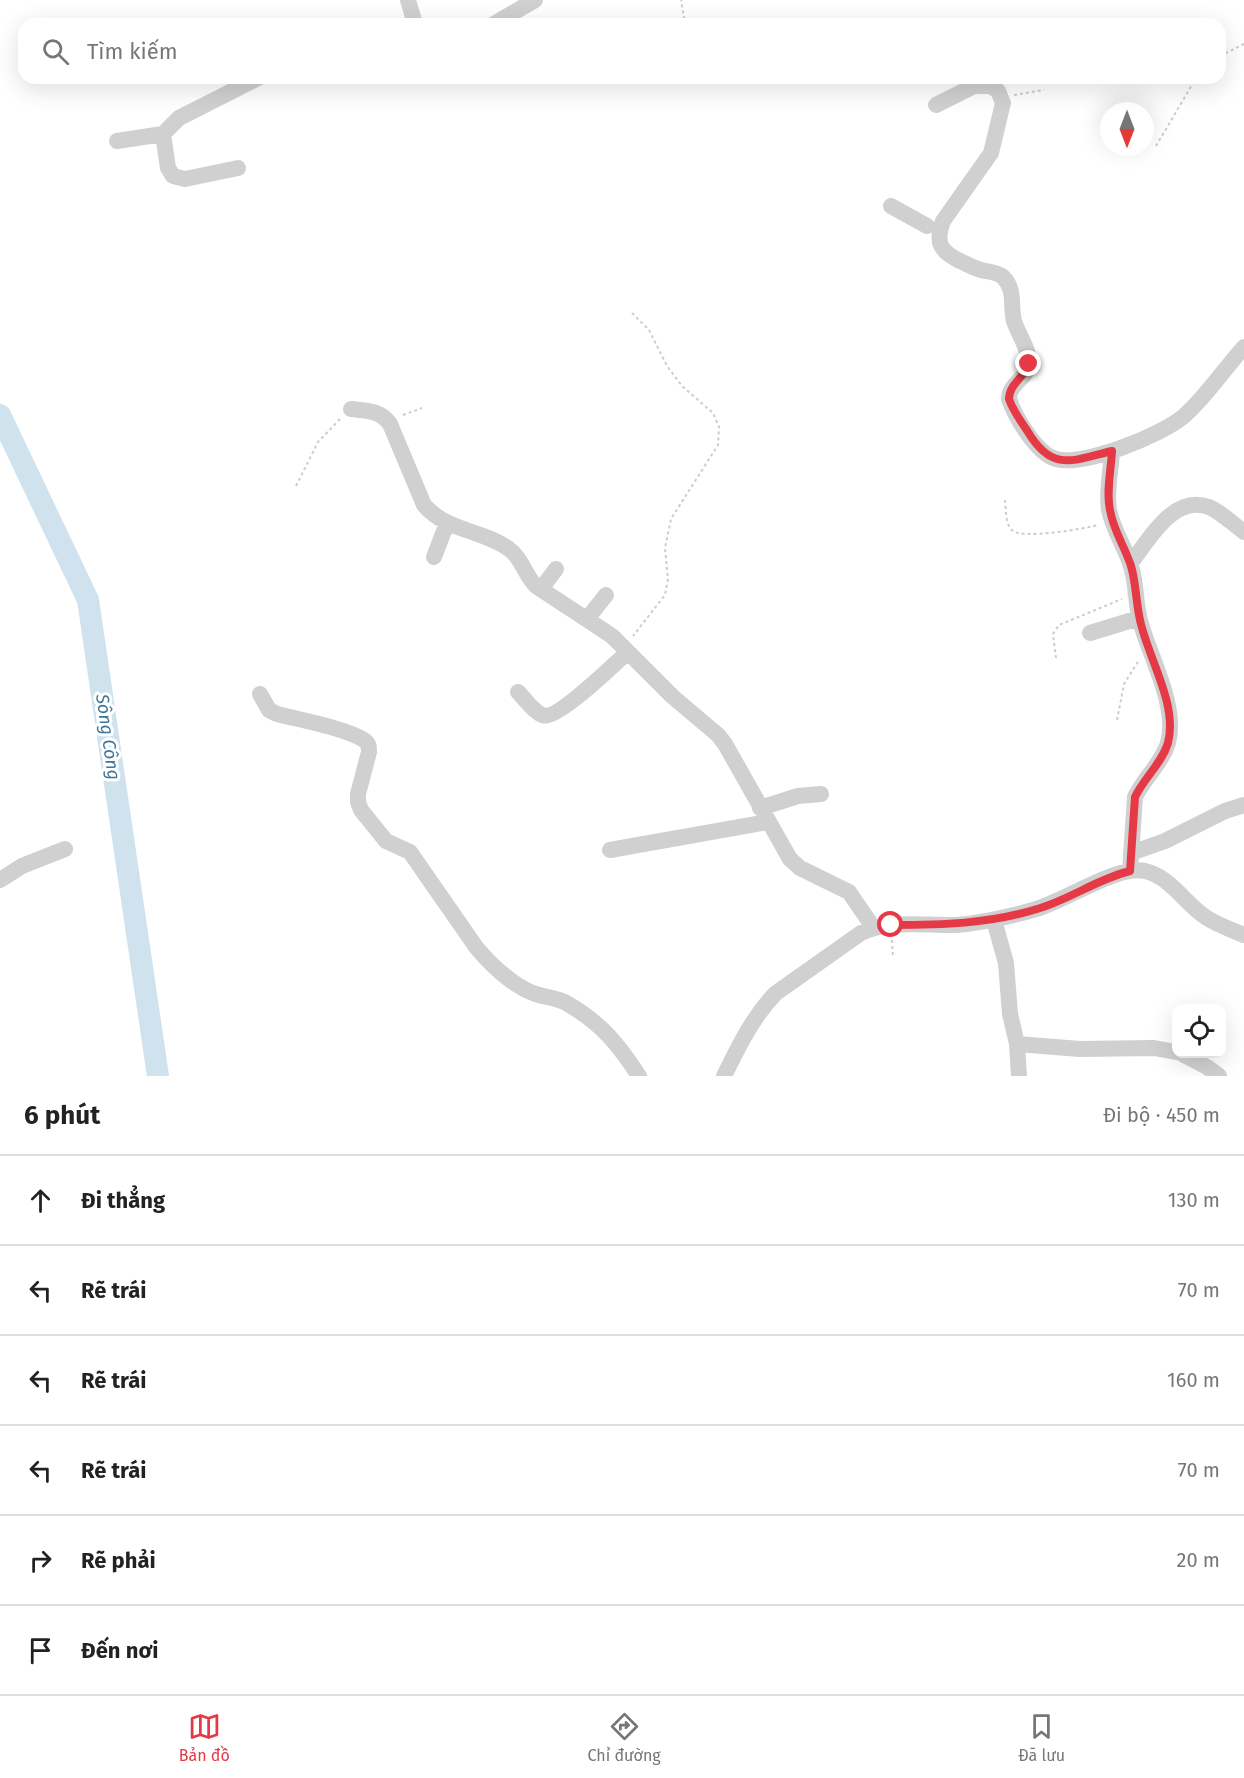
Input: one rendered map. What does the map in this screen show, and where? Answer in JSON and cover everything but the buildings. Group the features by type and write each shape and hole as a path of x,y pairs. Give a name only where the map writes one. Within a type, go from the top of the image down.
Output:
{"street":[{"path":"408,0 413,18"},
{"path":"504,18 535,0"},
{"path":"117,141 163,134 179,118 246,84"},
{"path":"934,230 943,221 991,153 1003,103 1002,97 991,86 974,86 936,105"},
{"path":"163,134 168,168 173,176 185,179 238,168"},
{"path":"891,206 934,230 943,249 949,255 977,269 1004,278 1011,290 1014,320 1029,364 1026,372 1012,387 1009,399 1037,446 1054,459 1076,460 1112,451 1158,433 1185,415 1244,347"},
{"path":"351,410 374,412 384,416 424,505 431,514 511,550 529,579 607,632 673,698 718,735 790,859 800,868 849,892 873,927"},
{"path":"1112,451 1109,509 1112,522 1130,564 1139,618 1169,708 1170,725 1168,742 1163,755 1140,786 1135,797 1130,871"},
{"path":"1130,564 1170,515 1191,505 1211,508 1244,532"},
{"path":"434,557 447,523"},
{"path":"541,589 556,569"},
{"path":"587,619 606,595"},
{"path":"1090,633 1139,618"},
{"path":"518,692 540,714 551,716 565,708 626,650"},
{"path":"260,694 270,710 277,714 332,728 364,740 369,745 358,802 361,810 381,837 410,852 476,947 490,963 525,990 567,1004 606,1032 617,1043 639,1076"},
{"path":"609,850 764,815 798,796 821,794"},
{"path":"1131,853 1165,841 1225,811 1244,805"},
{"path":"0,880 22,866 65,849"},
{"path":"724,1076 739,1045 768,1001 861,933 873,927 953,925 994,920 1046,906 1117,874 1143,871 1156,875 1207,918 1244,935"},
{"path":"994,920 1005,952 1010,1014 1023,1074"},
{"path":"1017,1044 1080,1049 1154,1048 1172,1051"},
{"path":"1192,1058 1219,1076"}],"path":[{"path":"681,0 684,18"},
{"path":"1226,53 1244,44"},
{"path":"1156,146 1192,84"},
{"path":"1002,97 1044,90"},
{"path":"626,650 665,595 668,587 665,548 671,519 718,444 719,435 719,427 713,413 676,379 649,330 632,313"},
{"path":"387,421 422,408"},
{"path":"296,486 318,442 351,410"},
{"path":"1005,500 1007,523 1012,531 1020,534 1048,533 1112,522"},
{"path":"1118,720 1124,684 1132,669 1149,649"},
{"path":"891,925 893,958"}],"waterway":[{"name":"Sông Công","path":"0,415 88,600 158,1076"}],"route":[{"path":"891,925 953,925 994,920 1056,903 1117,874 1130,871 1135,797 1140,786 1163,755 1168,742 1169,708 1140,622 1135,580 1109,509 1112,451 1065,461 1054,459 1037,446 1009,399 1012,387 1026,372 1029,364"}]}
